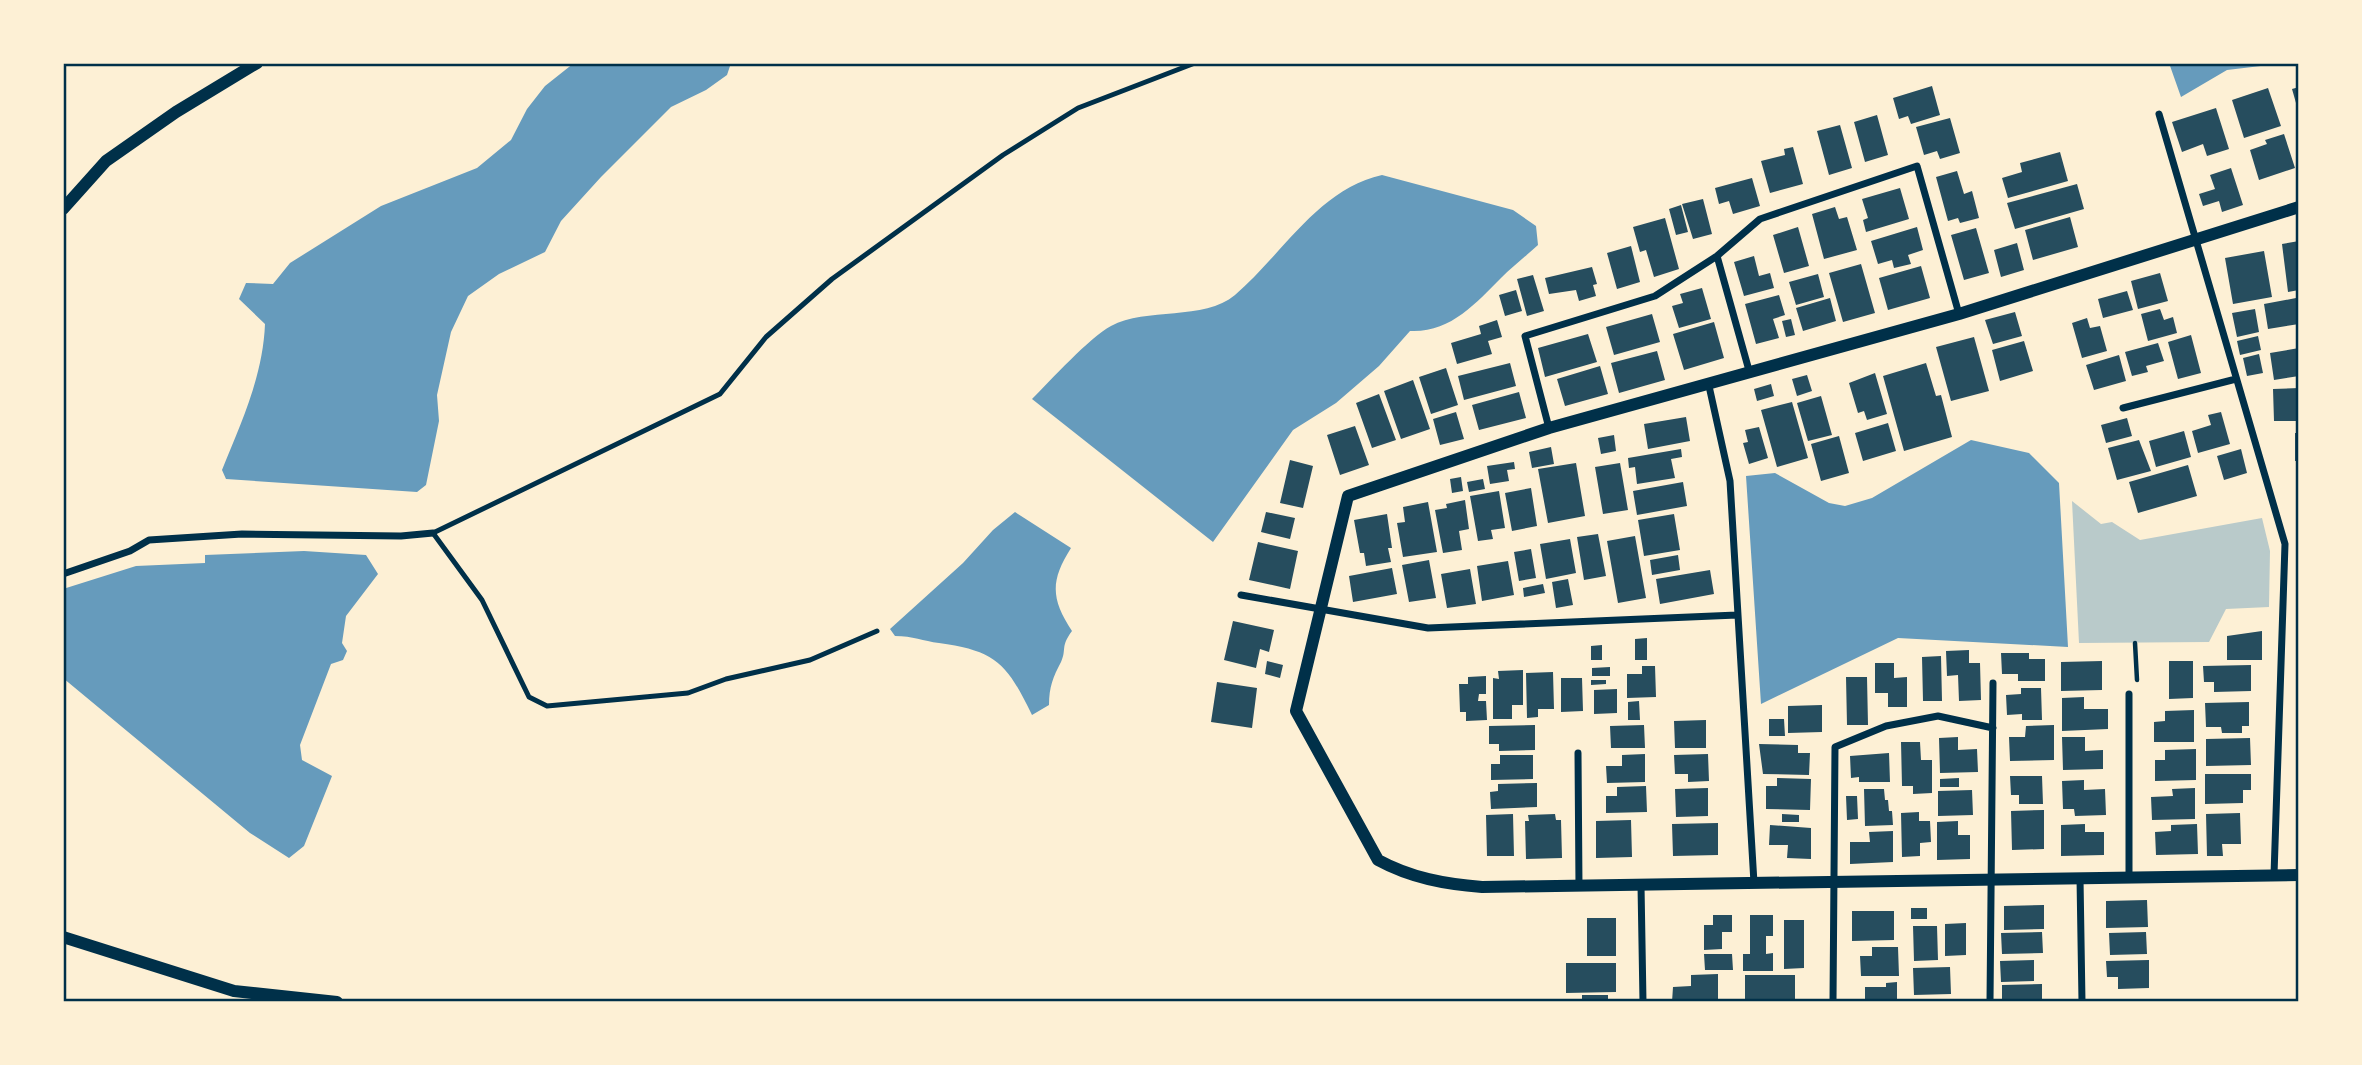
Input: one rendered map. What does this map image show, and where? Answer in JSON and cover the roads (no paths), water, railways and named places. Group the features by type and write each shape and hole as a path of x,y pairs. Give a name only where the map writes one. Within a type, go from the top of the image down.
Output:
{"street":[{"path":"63,209 106,161 176,112 257,63"},
{"path":"2159,114 2285,544 2274,875"},
{"path":"1549,428 1525,336 1655,296 1717,257 1760,219 1917,166 1959,314"},
{"path":"2299,207 1959,314 1709,386 1549,428 1348,496 1296,711 1378,860 1397,871 1442,884 1482,887 1579,886 2299,875"},
{"path":"1717,257 1750,374"},
{"path":"2123,408 2236,380"},
{"path":"1709,386 1730,481 1754,883"},
{"path":"63,574 130,551 149,540 242,534 401,536 433,533"},
{"path":"1241,595 1427,628 1737,615"},
{"path":"1990,1002 1993,683"},
{"path":"2129,694 2129,877"},
{"path":"1833,1002 1835,747 1886,726 1938,716 1993,728"},
{"path":"1578,753 1579,886"},
{"path":"2080,878 2081,1002"},
{"path":"1641,885 1643,1002"},
{"path":"63,937 234,991 337,1002"}],"lane":[{"path":"877,631 810,660 726,678 688,693 548,706 529,697 482,600 433,533 720,394 766,337 832,279 1003,155 1078,108 1195,63"}],"water":[{"path":"574,63 731,63 727,75 706,90 671,107 601,177 561,221 545,252 499,274 468,296 451,332 437,395 439,421 426,485 417,492 226,479 222,470 256,381 265,324 239,299 246,283 273,284 290,263 381,206 477,168 511,140 527,109 545,86"},
{"path":"2169,63 2286,63 2227,70 2181,97"},
{"path":"1382,175 1513,210 1536,226 1538,245 1461,315 1437,327 1410,331 1379,366 1336,403 1293,430 1213,542 1032,399 1081,349 1111,326 1141,317 1207,308 1235,295 1320,209 1359,183"},
{"path":"1971,440 2029,453 2059,483 2068,647 1898,638 1761,704 1746,476 1775,473 1829,503 1845,506 1872,498"},
{"path":"1015,512 1071,548 1059,570 1056,590 1060,609 1072,631 1052,682 1049,705 1032,715 1007,672 987,656 959,646 895,636 890,629"},
{"path":"304,551 366,555 378,574 346,616 342,643 347,651 343,660 331,664 300,745 302,760 332,776 304,846 289,858 250,833 63,678 63,589 136,566 205,563 205,555"}]}
